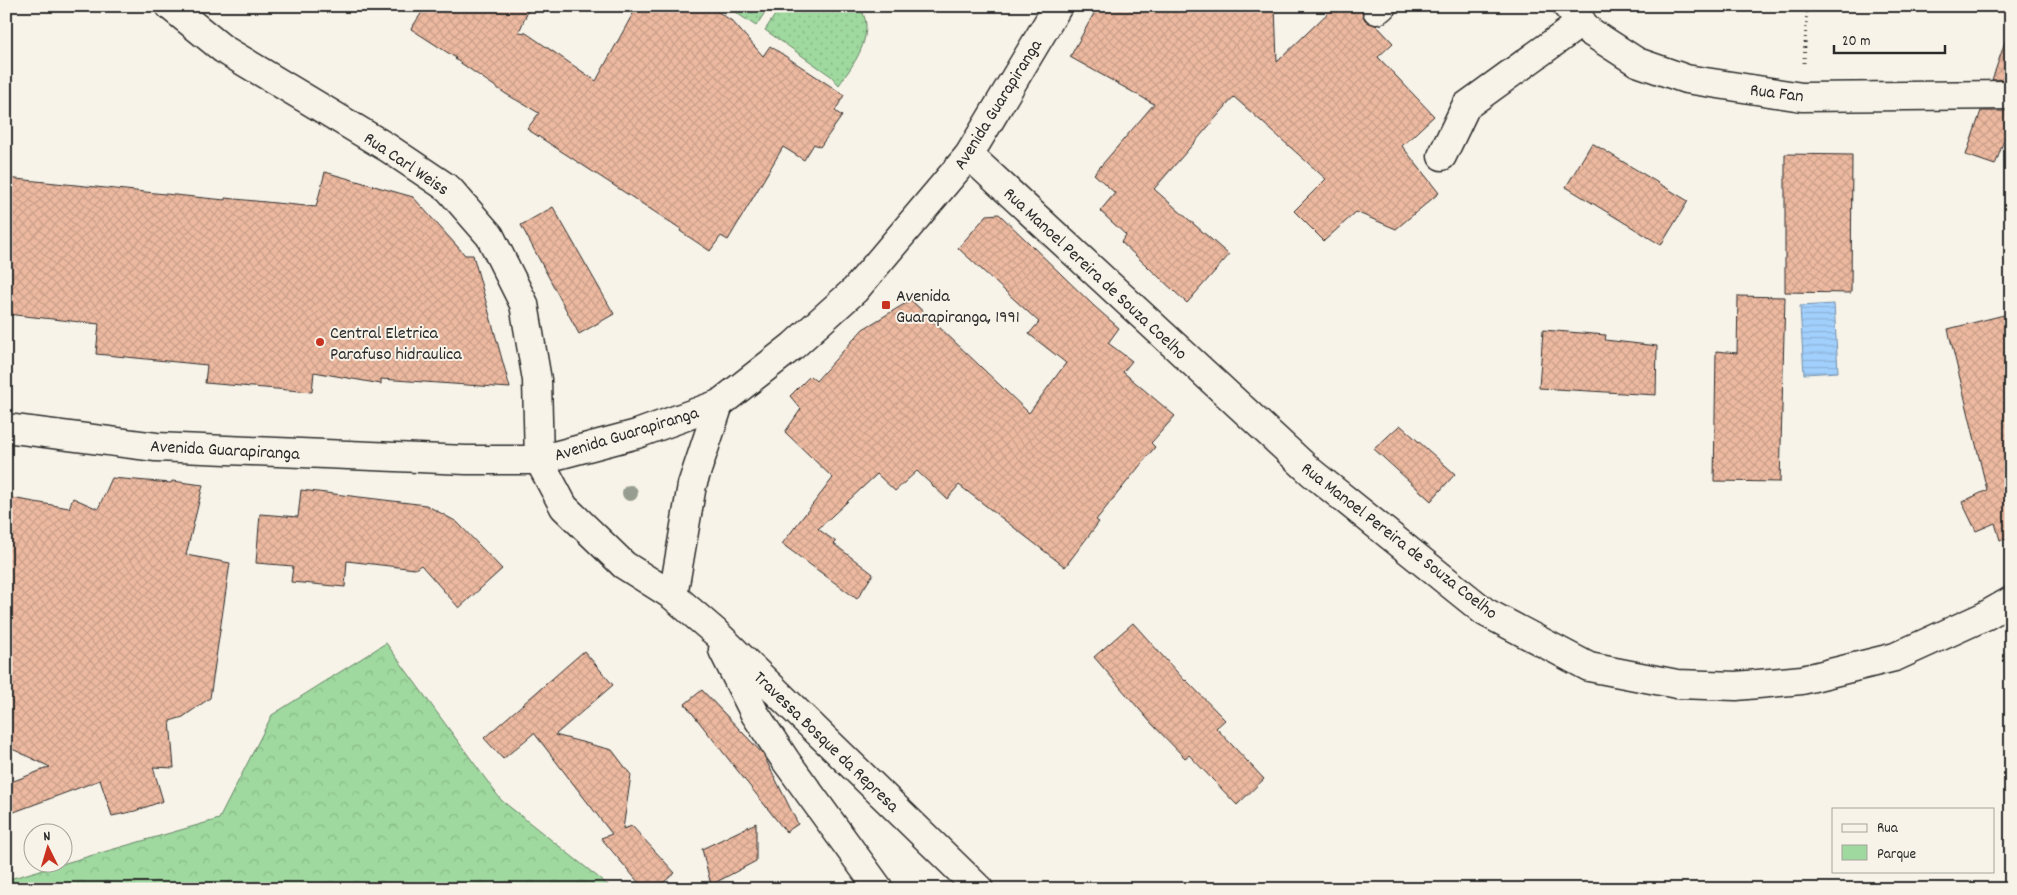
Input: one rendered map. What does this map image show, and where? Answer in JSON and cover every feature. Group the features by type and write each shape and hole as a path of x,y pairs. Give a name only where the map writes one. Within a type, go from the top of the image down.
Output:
{"street":[{"name":"Rua Carl Weiss","path":"170,6 222,49 388,148 449,189 490,236 524,304 537,380 539,460"},
{"name":"Avenida Guarapiranga","path":"6,428 156,446 466,460 539,460 637,434 719,404 793,346 855,290 969,155 1058,6"},
{"name":"Rua Fan","path":"1574,14 1589,31 1637,62 1686,79 1802,97 2011,95"},
{"path":"1442,156 1466,106 1574,14"},
{"name":"Rua Manoel Pereira de Souza Coelho","path":"969,155 1311,472 1485,612 1589,667 1677,684 1736,686 1802,680 1895,657 1985,616 2011,601"},
{"path":"673,596 692,485 719,404"},
{"name":"Travessa Bosque da Represa","path":"539,460 564,507 583,527 624,565 673,596 715,632 979,889"},
{"path":"715,632 754,714 879,889"}],"path":[{"path":"1802,97 1807,6"}],"green space":[{"path":"726,6 769,6 756,26"},
{"path":"781,6 861,6 866,25 864,42 849,71 839,85 831,76 765,30"},
{"path":"386,643 501,800 613,889 542,889 541,886 533,889 6,889 6,880 34,872 72,872 72,861 219,819 272,715"}],"water":[{"path":"1834,304 1838,372 1804,374 1800,306"}],"building":[{"path":"426,6 530,6 519,32 526,33 596,81 637,6 709,6 732,21 763,56 770,46 844,95 835,111 842,116 820,147 814,144 804,160 783,147 728,240 721,236 710,251 680,231 681,229 527,129 539,113 506,94 411,29"},
{"path":"1098,6 1275,6 1277,62 1335,6 1358,6 1362,10 1365,20 1376,25 1393,43 1378,57 1434,116 1402,146 1439,193 1396,229 1356,212 1324,241 1294,211 1326,179 1234,97 1154,189 1229,255 1187,303 1121,242 1126,235 1100,211 1115,193 1094,174 1154,104 1070,57"},
{"path":"2006,39 2011,40 2011,79 1992,80"},
{"path":"1981,111 2011,111 2011,121 1995,165 1966,155"},
{"path":"1592,143 1688,201 1661,245 1566,187"},
{"path":"1785,154 1852,155 1851,293 1785,292"},
{"path":"325,172 413,197 465,255 473,255 510,388 381,379 381,384 314,372 312,392 205,383 207,365 96,354 99,324 6,314 6,178 225,200 225,198 316,207"},
{"path":"553,207 614,314 579,334 521,225"},
{"path":"999,214 1119,328 1108,343 1132,361 1123,372 1175,416 1151,443 1155,447 1096,520 1099,522 1065,567 959,485 947,499 917,471 895,491 877,474 818,529 873,574 857,599 782,544 833,478 785,432 801,409 790,396 810,376 816,381 863,329 911,300 1029,413 1066,363 1029,334 1039,322 958,248 987,215"},
{"path":"1738,296 1785,297 1780,482 1714,481 1716,351 1737,353"},
{"path":"2004,315 2006,324 2011,323 2011,539 2000,540 1995,523 1976,531 1962,502 1987,490 1948,329"},
{"path":"1543,330 1606,335 1605,340 1657,346 1656,395 1539,388"},
{"path":"1400,425 1455,474 1431,501 1374,449"},
{"path":"112,478 171,483 172,481 203,485 186,555 230,563 210,698 183,717 170,721 174,768 153,767 163,801 135,811 112,816 100,780 6,815 6,784 50,767 6,746 6,497 69,508 73,498 98,509"},
{"path":"301,490 426,505 457,522 502,569 459,608 421,565 415,569 347,561 345,587 291,582 293,566 256,563 260,514 298,517"},
{"path":"1133,623 1185,681 1225,720 1216,728 1264,779 1237,805 1189,755 1185,758 1152,724 1094,657"},
{"path":"584,651 613,685 555,735 612,750 631,775 623,829 632,826 675,873 655,889 644,889 601,838 612,834 534,733 503,759 484,738"},
{"path":"702,690 763,754 798,824 786,832 685,704"},
{"path":"756,823 756,861 711,885 702,849"}],"place":[{"name":"Avenida Guarapiranga, 1991","path":"886,305"},
{"name":"Central Eletrica Parafuso hidraulica","path":"320,342"}]}
